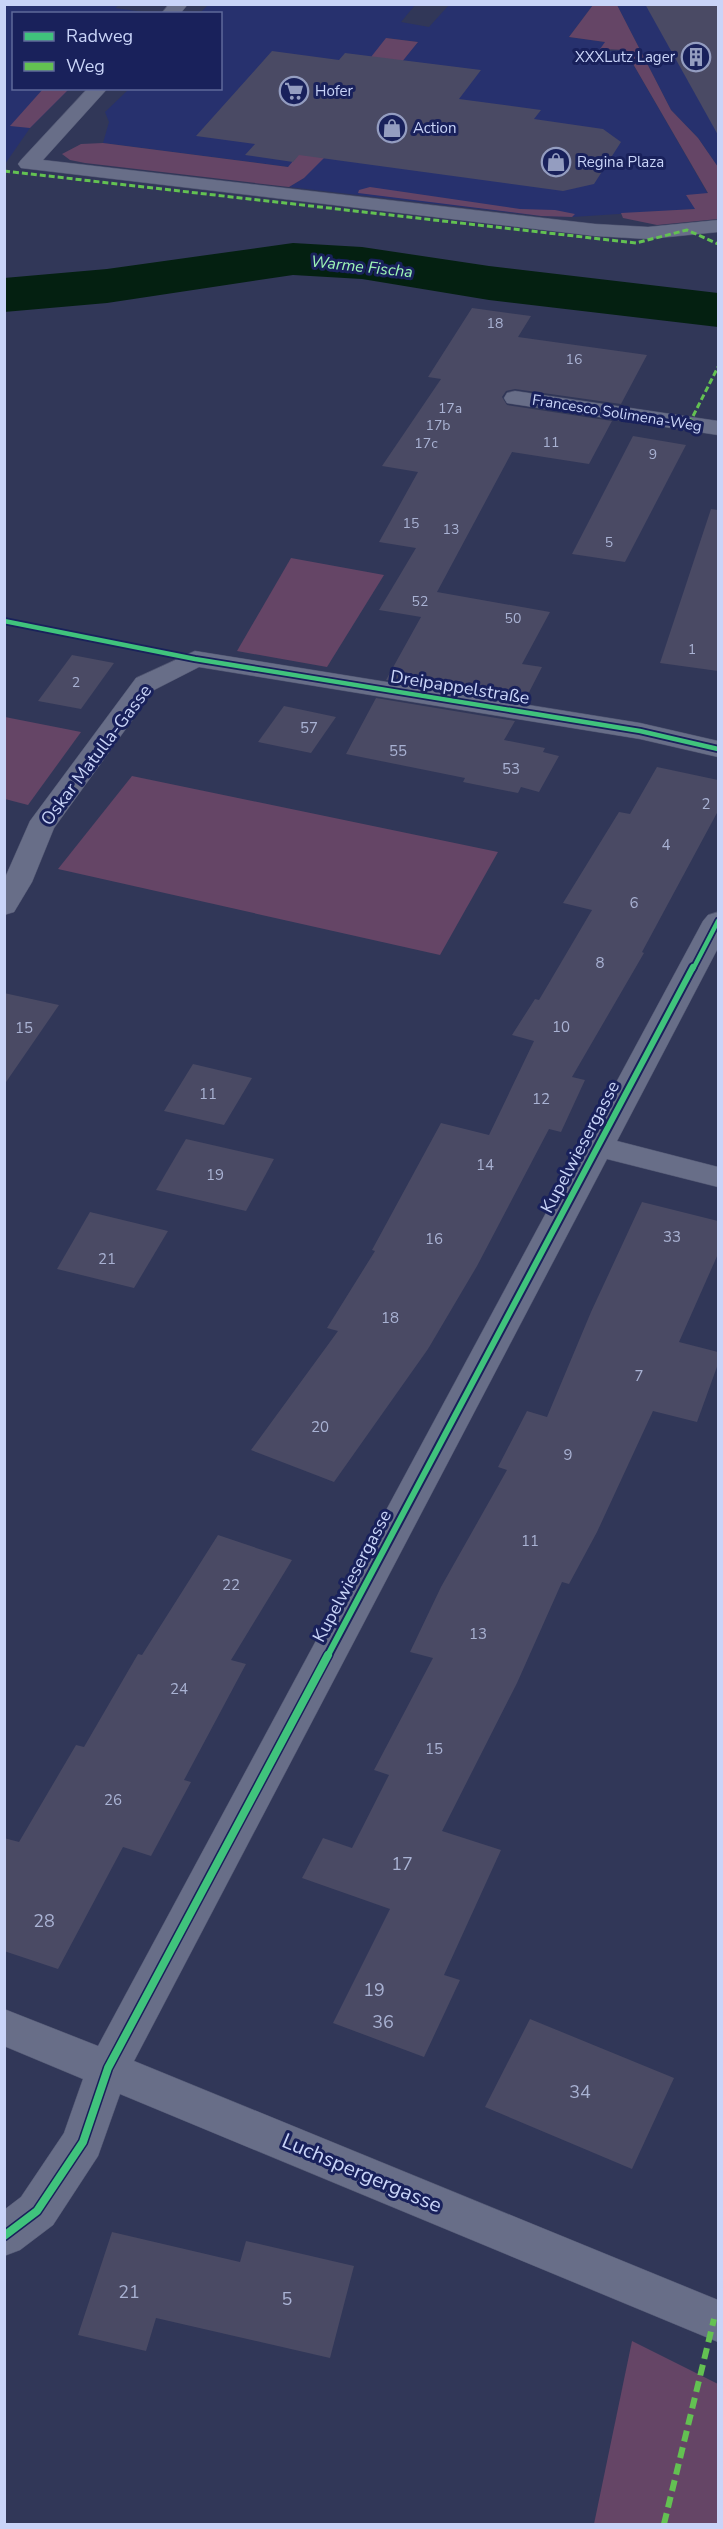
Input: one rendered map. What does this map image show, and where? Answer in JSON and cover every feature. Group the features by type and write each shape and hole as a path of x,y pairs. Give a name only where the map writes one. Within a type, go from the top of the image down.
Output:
{"street":[{"path":"97,90 28,164 595,230 648,233 718,226"},
{"name":"Francesco Solimena-Weg","path":"515,398 718,428"},
{"name":"Dreipappelstraße","path":"195,658 640,731 718,749"},
{"name":"Oskar Matulla-Gasse","path":"4,906 18,882 40,827 145,684 195,658"},
{"name":"Kupelwiesergasse","path":"4,2236 37,2211 83,2142 108,2068 718,921"},
{"path":"597,1146 718,1177"},
{"name":"Luchspergergasse","path":"4,2027 718,2321"}],"shaded area":[{"path":"5,5 119,5 115,8 144,12 12,12 12,90 68,90 30,128 5,164"},
{"path":"208,5 415,5 401,22 429,27 449,5 593,5 569,37 605,42 606,51 625,50 708,194 687,196 696,209 572,217 541,216 289,187 304,178 418,42 387,38 380,58 289,167 103,143 109,122 105,112 128,90 222,90 222,12 201,12"},
{"path":"593,5 617,5 671,110 698,138 718,167 718,219 657,225 623,218 621,213 695,209 686,195 708,193 625,50 600,49 605,42 569,37"},
{"path":"617,5 718,5 718,167 698,138 671,110"},
{"path":"386,38 418,42 324,158 304,178 289,187 85,163 70,160 62,154 81,144 103,143 288,167 379,59 371,57"},
{"path":"42,90 68,90 30,128 10,126"},
{"path":"370,187 520,209 555,210 575,214 572,217 541,216 358,193 359,190"},
{"path":"291,558 384,575 327,667 237,651"},
{"path":"5,717 81,732 28,805 5,799"},
{"path":"132,776 498,852 440,955 58,869"},
{"path":"632,2341 718,2384 718,2524 594,2524"}],"building":[{"name":"XXXLutz Lager","path":"645,4 718,4 718,135"},
{"path":"272,51 339,60 345,53 481,70 459,99 541,110 534,119 603,129 621,142 594,184 563,191 299,155 293,162 245,155 255,144 196,136"},
{"path":"472,308 531,316 518,337 647,355 621,404 515,389 506,391 502,397 507,405 612,421 589,464 512,452 437,592 550,612 522,664 542,667 524,702 386,680 421,617 379,610 416,548 379,542 418,472 382,466 441,379 428,377"},
{"path":"633,436 686,445 625,562 572,554"},
{"path":"711,509 718,510 718,671 660,663"},
{"path":"72,655 114,663 81,709 38,701"},
{"path":"376,698 515,721 504,740 545,748 543,752 559,756 539,792 521,787 518,793 463,782 465,778 346,754"},
{"path":"284,706 336,717 311,753 258,742"},
{"path":"657,767 718,780 718,811 642,952 644,953 572,1077 585,1080 561,1132 549,1129 477,1266 428,1349 334,1482 251,1450 338,1331 327,1328 375,1251 372,1250 441,1123 489,1135 534,1041 512,1035 535,999 539,1000 592,910 563,903 619,812 630,814"},
{"path":"4,993 59,1005 4,1085"},
{"path":"193,1064 252,1078 224,1125 164,1111"},
{"path":"186,1139 274,1159 246,1211 156,1190"},
{"path":"642,1202 718,1221 718,1254 679,1342 718,1352 718,1364 697,1422 653,1411 597,1532 569,1584 562,1582 517,1683 442,1831 501,1850 444,1975 460,1980 424,2057 333,2023 390,1909 302,1878 323,1838 352,1848 389,1775 374,1770 433,1658 410,1652 441,1587 507,1470 498,1467 527,1411 547,1417 591,1312"},
{"path":"90,1212 168,1231 134,1288 57,1269"},
{"path":"218,1535 292,1560 231,1660 246,1664 184,1780 191,1782 151,1856 123,1847 58,1969 4,1951 4,1838 19,1842 76,1745 84,1747 138,1654 142,1655"},
{"path":"530,2019 674,2078 632,2169 485,2107"},
{"path":"112,2232 240,2262 246,2241 354,2266 330,2358 156,2318 146,2351 78,2335"}],"waterway":[{"name":"Warme Fischa","path":"4,295 107,286 293,259 362,263 489,283 718,310"}],"marked path":[{"path":"4,171 636,243 687,230 718,244"},
{"path":"689,424 718,367"},
{"path":"664,2524 714,2319"}],"cycle path":[{"path":"4,621 195,659 640,731 718,749"},
{"path":"4,2236 37,2211 83,2142 108,2068 718,921"}],"place":[{"name":"XXXLutz Lager","path":"696,57"},
{"name":"Hofer","path":"294,91"},
{"name":"Action","path":"392,128"},
{"name":"Regina Plaza","path":"556,162"}]}
